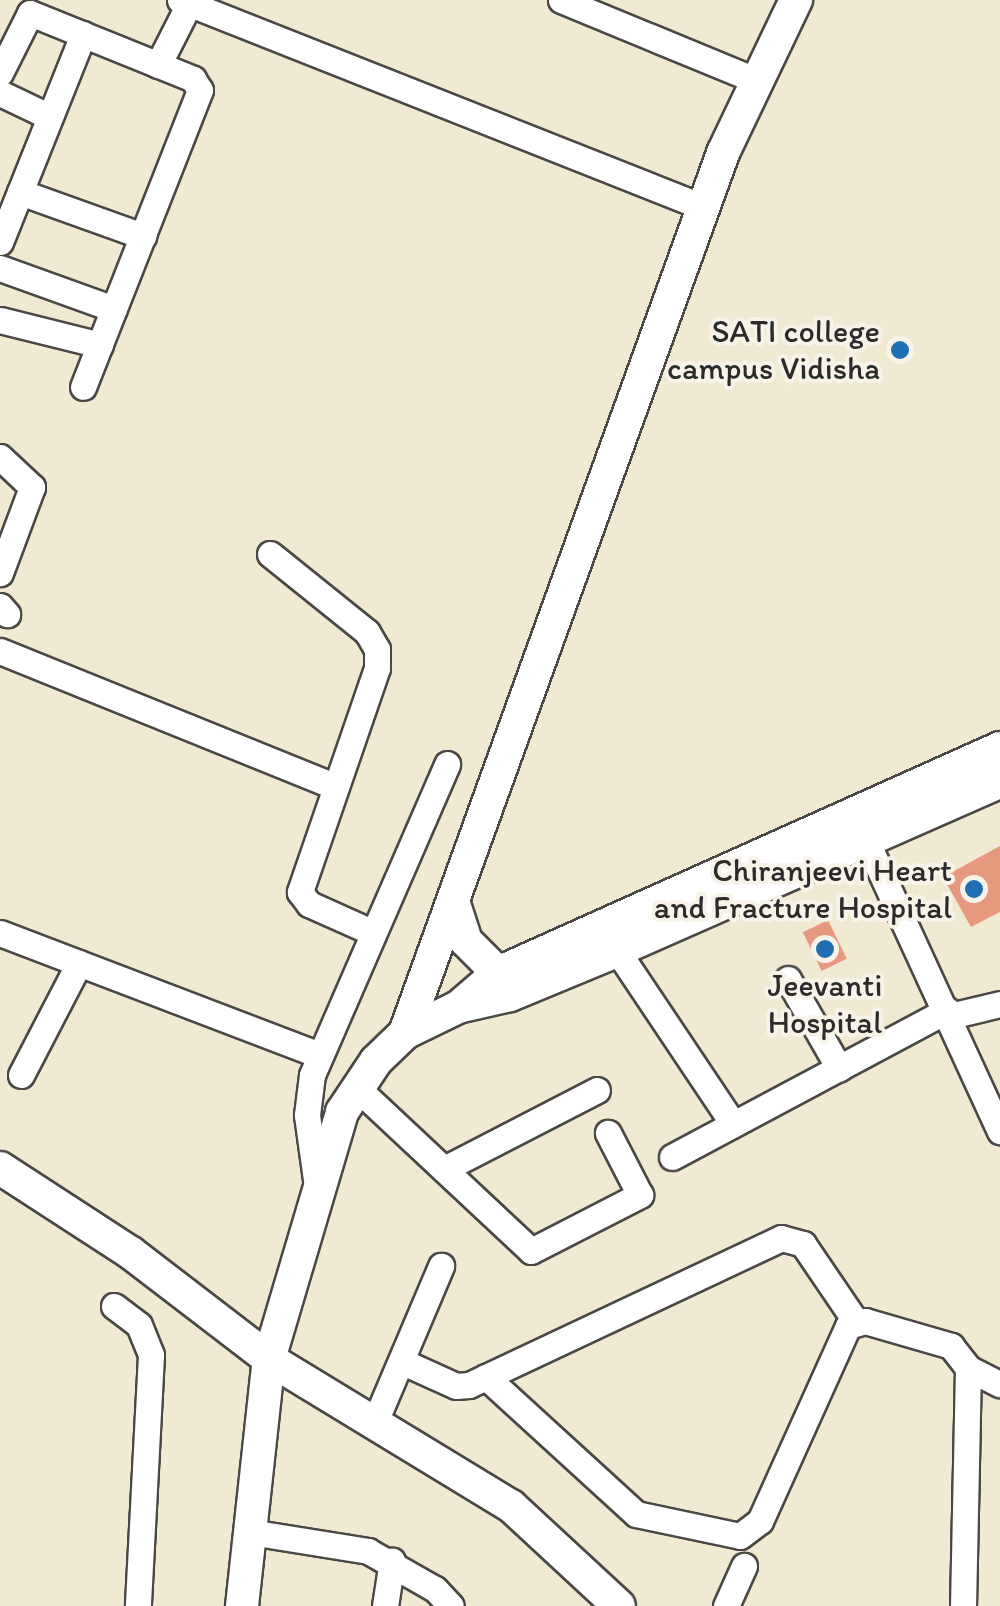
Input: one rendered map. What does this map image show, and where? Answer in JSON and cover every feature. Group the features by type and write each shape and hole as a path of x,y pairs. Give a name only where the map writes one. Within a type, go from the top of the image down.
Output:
{"main road":[{"path":"242,1606 269,1359 316,1186 356,1088 405,1033 703,207 755,80 796,0"},
{"path":"405,1033 458,1007 510,995 852,812 1000,748"},
{"path":"458,1007 498,973 609,939 867,842 1000,782"},
{"path":"453,901 466,941 498,973"},
{"path":"0,1168 131,1254 269,1359 511,1506 619,1606"}],"street":[{"path":"560,0 755,80"},
{"path":"158,64 184,2 703,207"},
{"path":"0,73 24,15 158,64 193,79 200,90 83,387"},
{"path":"0,242 83,34"},
{"path":"0,93 50,117"},
{"path":"20,192 144,236"},
{"path":"0,268 114,309"},
{"path":"0,320 100,344"},
{"path":"0,457 32,487 32,500 0,573"},
{"path":"270,554 367,632 376,649 377,668 300,892 309,904 372,932"},
{"path":"0,651 334,786"},
{"path":"316,1186 307,1115 319,1056 448,764"},
{"path":"852,812 949,1012 1000,1131"},
{"path":"0,933 319,1056"},
{"path":"609,939 733,1124"},
{"path":"21,1075 79,964"},
{"path":"788,979 838,1068"},
{"path":"672,1157 949,1012 1000,1004"},
{"path":"356,1088 524,1247 538,1251 640,1196 608,1133"},
{"path":"444,1169 597,1090"},
{"path":"403,1362 456,1386 486,1377 781,1238 803,1244 856,1322 950,1346 968,1368 1000,1384"},
{"path":"374,1424 441,1266"},
{"path":"114,1306 139,1325 151,1354 138,1606"},
{"path":"486,1377 636,1514 740,1536 760,1522 839,1336 856,1322"},
{"path":"963,1606 968,1368"},
{"path":"250,1532 392,1561 451,1606"},
{"path":"385,1606 392,1561"},
{"path":"726,1606 744,1566"}],"building":[{"path":"1000,846 1000,912 971,927 943,877"},
{"path":"828,920 847,959 822,971 803,932"}],"place":[{"name":"SATI college campus Vidisha","path":"900,350"},
{"name":"Chiranjeevi Heart and Fracture Hospital","path":"974,889"},
{"name":"Jeevanti Hospital","path":"825,949"}]}
